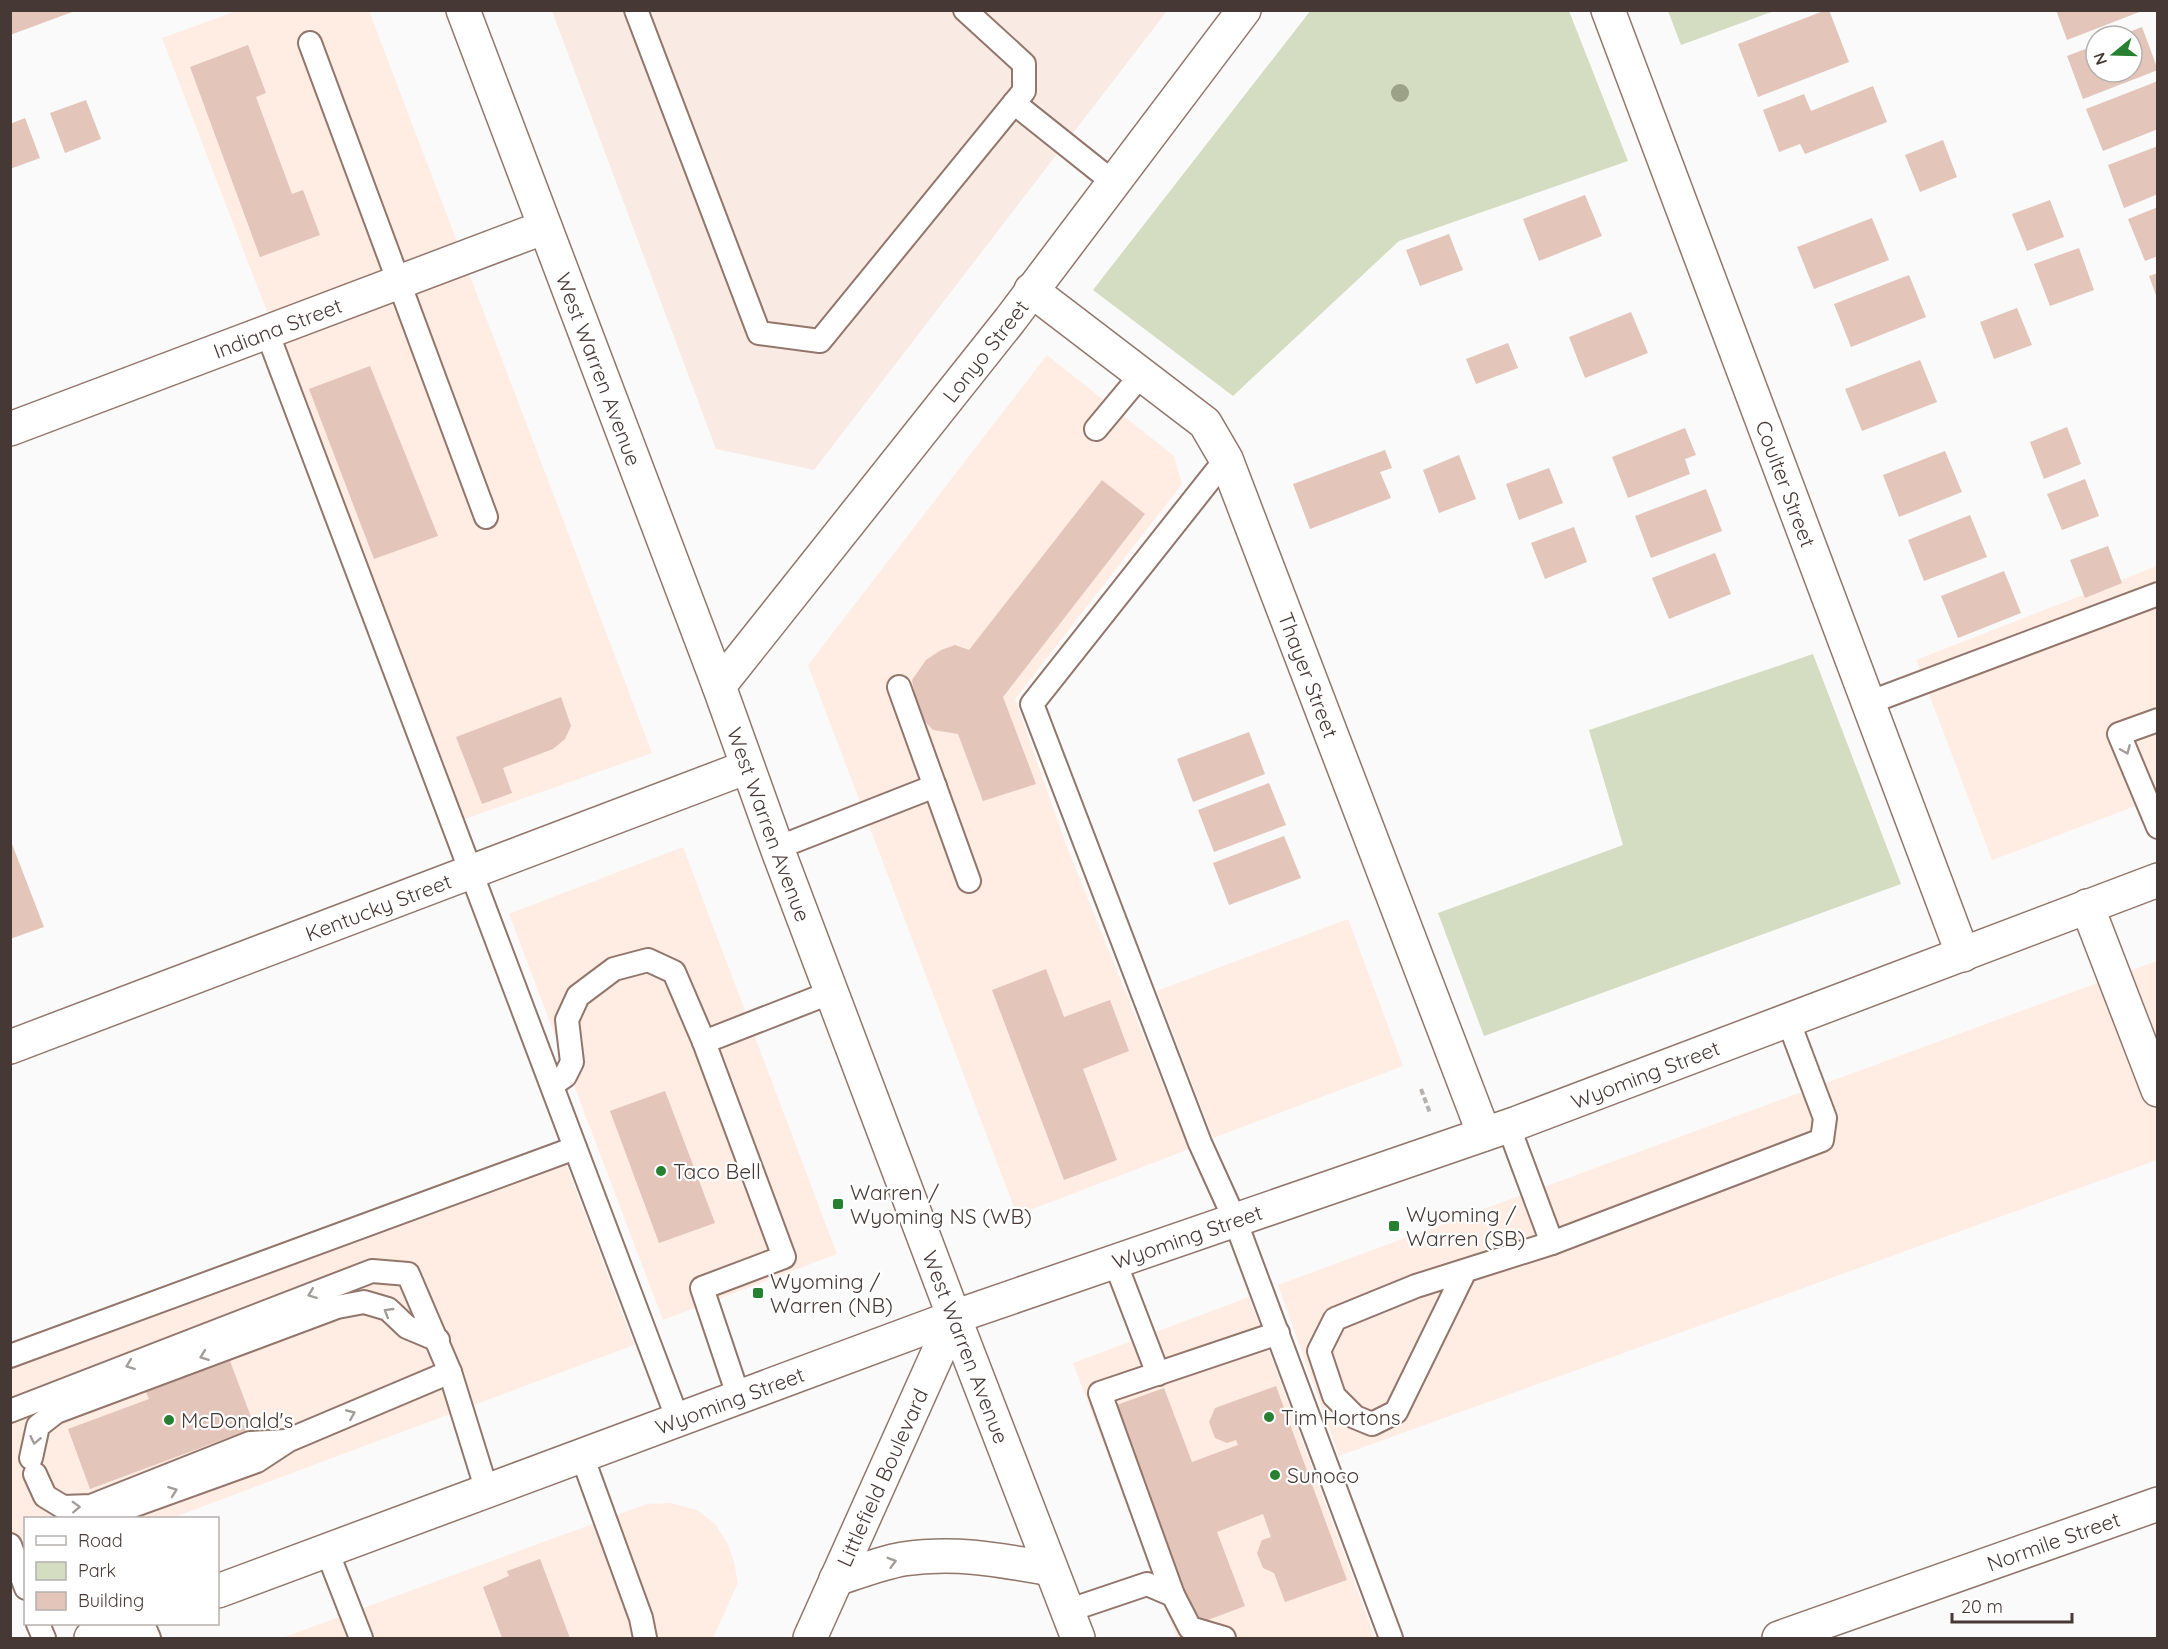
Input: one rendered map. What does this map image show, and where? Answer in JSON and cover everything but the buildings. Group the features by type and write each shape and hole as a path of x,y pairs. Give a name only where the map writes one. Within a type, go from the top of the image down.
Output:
{"street":[{"name":"West Warren Avenue","path":"463,10 719,686 777,848 1072,1625"},
{"name":"Lonyo Street","path":"719,686 1031,290 1244,10"},
{"name":"Coulter Street","path":"1608,10 1963,955"},
{"name":"Indiana Street","path":"10,429 545,227"},
{"name":"Thayer Street","path":"1031,290 1205,423 1226,459 1496,1129"},
{"name":"Kentucky Street","path":"10,1047 747,767"},
{"name":"Wyoming Street","path":"219,1592 954,1317 1496,1129 2157,880"},
{"path":"2087,906 2157,1090"},
{"name":"Littlefield Boulevard","path":"810,1638 954,1317"},
{"name":"Normile Street","path":"1779,1638 1819,1632 2157,1504"},
{"path":"836,1579 903,1559 957,1555 977,1556 1051,1569"},
{"path":"92,1638 127,1625"}],"lane":[{"path":"636,10 759,333 820,341 1024,91 1024,64 965,10"},
{"path":"310,43 486,517"},
{"path":"1014,103 1113,182"},
{"path":"267,332 678,1420"},
{"path":"1096,429 1141,375"},
{"path":"1226,459 1032,704 1200,1143 1235,1220 1391,1638"},
{"path":"1868,703 2157,594"},
{"path":"899,687 969,881"},
{"path":"2157,720 2119,734 2157,827"},
{"path":"777,848 935,786"},
{"path":"552,1085 566,1077 572,1062 567,1020 578,996 614,969 648,960 674,972 704,1042 784,1257 702,1288 739,1398"},
{"path":"704,1042 832,992"},
{"path":"1465,1271 1396,1412 1372,1424 1355,1417 1334,1396 1319,1351 1335,1319 1416,1286 1552,1243 1822,1140 1825,1118 1788,1020"},
{"path":"1496,1129 1552,1243"},
{"path":"10,1356 575,1148"},
{"path":"1115,1262 1158,1374"},
{"path":"10,1411 372,1271 408,1274 450,1372 487,1491"},
{"path":"286,1441 250,1443 91,1506 63,1507 45,1496 33,1466 38,1426 56,1412 337,1307 364,1302 388,1310 407,1328 438,1340"},
{"path":"1224,1638 1190,1628 1173,1595 1100,1393 1278,1333"},
{"path":"102,1517 257,1461 286,1441 450,1372"},
{"path":"582,1456 641,1618 645,1638"},
{"path":"16,1547 24,1580"},
{"path":"327,1551 361,1638"},
{"path":"1072,1625 1147,1584 1173,1595"}],"shaded area":[{"path":"237,11 369,11 652,753 462,820 162,38"},
{"path":"552,11 1167,11 814,470 716,449"},
{"path":"1047,355 1174,456 1182,484 1015,699 1067,847 1189,1149 1017,1215 808,665"},
{"path":"2157,566 2157,798 1992,860 1916,660"},
{"path":"683,847 837,1254 663,1320 509,914"},
{"path":"1348,919 1403,1066 1213,1138 1157,991"},
{"path":"2157,961 2157,1160 1339,1456 1278,1285"},
{"path":"565,1161 634,1345 175,1517 24,1517 24,1573 11,1579 11,1368"},
{"path":"1249,1297 1375,1638 1177,1638 1073,1363"},
{"path":"671,1503 697,1510 715,1524 728,1544 734,1562 738,1583 713,1638 282,1638 647,1504"}],"green space":[{"path":"1311,10 1569,11 1628,161 1399,241 1233,396 1093,290"},
{"path":"1668,11 1774,11 1681,45"},
{"path":"1813,654 1901,884 1484,1036 1438,913 1623,845 1589,730"}],"place":[{"name":"Taco Bell","path":"661,1171"},
{"name":"Warren / Wyoming NS (WB)","path":"838,1204"},
{"name":"Wyoming / Warren (SB)","path":"1394,1226"},
{"name":"Wyoming / Warren (NB)","path":"758,1293"},
{"name":"Tim Hortons","path":"1269,1417"},
{"name":"McDonald's","path":"169,1420"},
{"name":"Sunoco","path":"1275,1475"}]}
